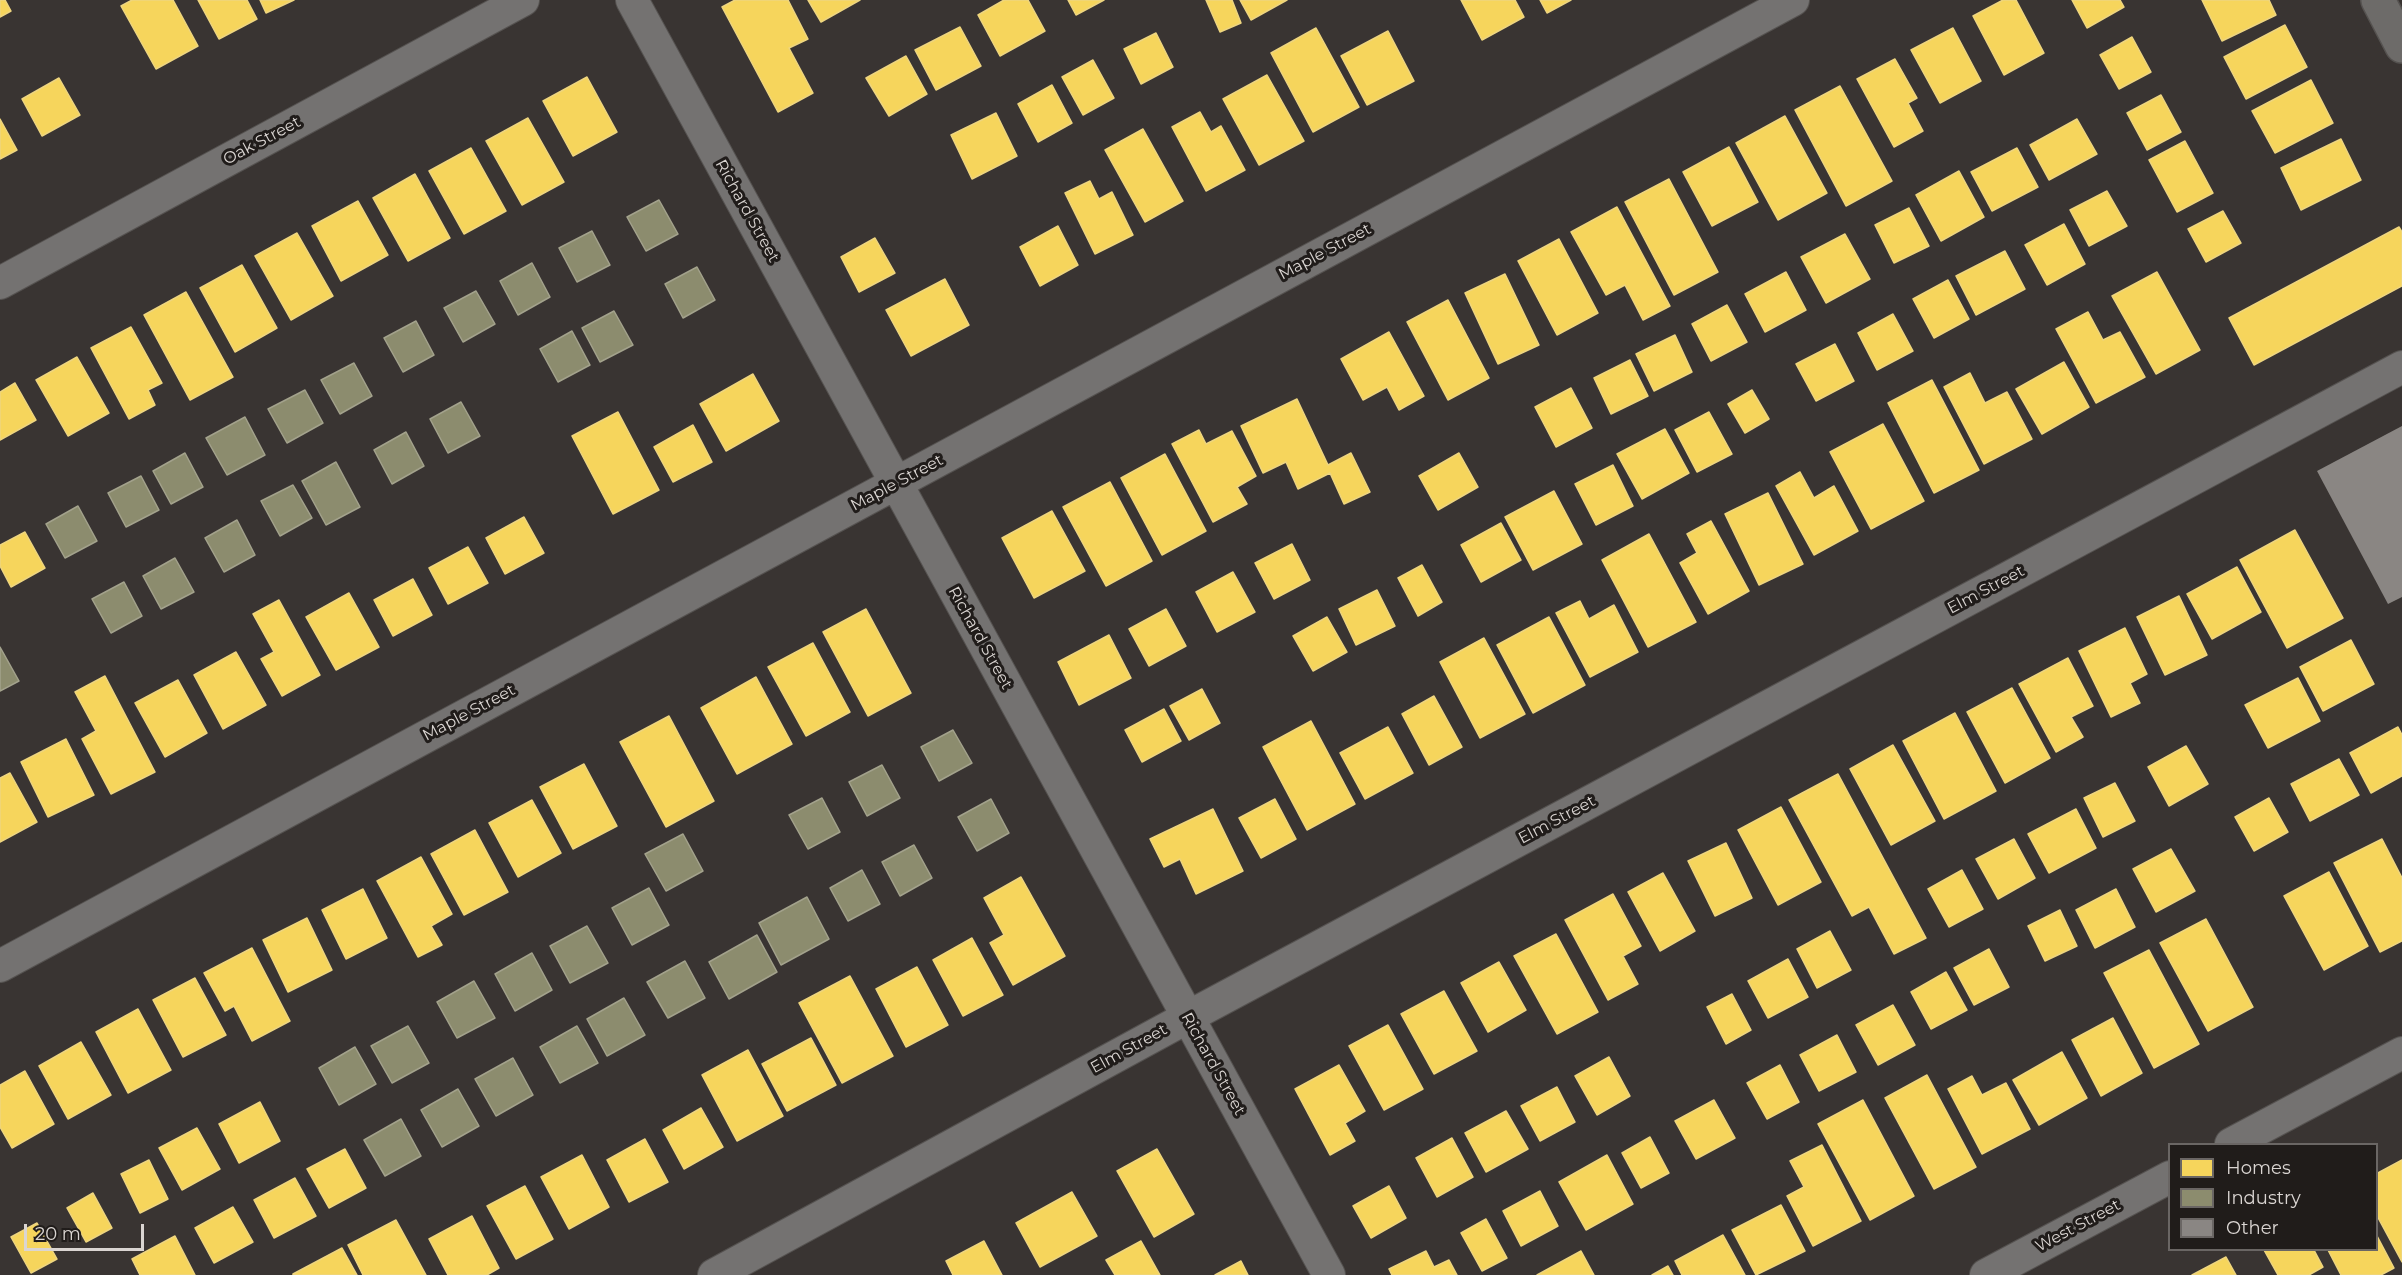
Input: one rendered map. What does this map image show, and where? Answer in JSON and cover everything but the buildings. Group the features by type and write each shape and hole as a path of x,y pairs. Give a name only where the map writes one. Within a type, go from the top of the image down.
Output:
{"main road":[{"path":"2378,0 2402,46"}],"street":[{"name":"Oak Street","path":"0,283 523,0"},
{"name":"Richard Street","path":"632,0 1329,1275"},
{"name":"Maple Street","path":"0,966 1793,0"},
{"name":"Elm Street","path":"714,1275 1188,1017 2402,367"},
{"path":"2233,1143 2402,1053"},
{"name":"West Street","path":"1986,1275 2168,1178"}]}
